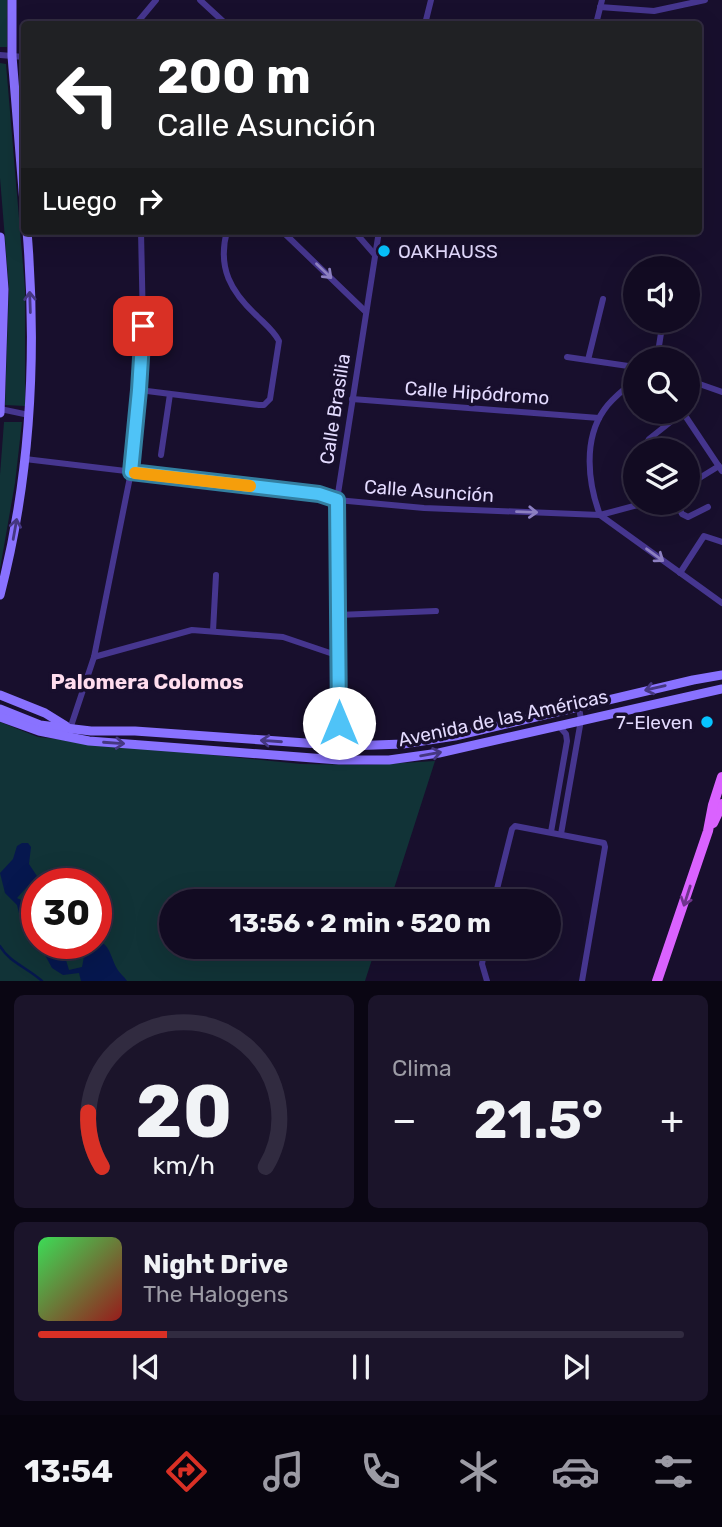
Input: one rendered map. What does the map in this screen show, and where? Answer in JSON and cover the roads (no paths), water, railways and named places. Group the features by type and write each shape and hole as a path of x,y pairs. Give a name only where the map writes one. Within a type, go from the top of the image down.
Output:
{"main road":[{"path":"12,0 12,56 21,166"},
{"path":"0,595 15,531 29,415 33,359 27,235"},
{"path":"0,237 4,289 0,411"},
{"name":"Avenida de las Américas","path":"0,709 40,725 70,729 339,745 403,744 455,736 722,675"},
{"name":"Avenida de las Américas","path":"0,717 39,731 89,741 351,761 439,753 722,690"},
{"name":"Avenida de las Américas","path":"0,695 45,713 70,729"},
{"path":"351,761 371,744"},
{"path":"657,981 708,831 722,777"},
{"path":"708,831 722,804"}],"street":[{"path":"138,21 156,0"},
{"path":"200,0 223,21"},
{"path":"426,21 431,0"},
{"path":"597,21 601,3 654,11 705,0"},
{"path":"0,55 21,57"},
{"path":"70,729 94,657 131,472 143,319 141,235"},
{"path":"139,390 260,405 267,403 271,394 279,341 270,328 239,299 230,284 225,268 226,235"},
{"path":"286,235 366,312"},
{"path":"358,235 375,255"},
{"name":"Calle Brasilia","path":"339,760 337,500 378,235"},
{"path":"588,360 603,299"},
{"path":"567,357 623,364"},
{"path":"700,384 722,392"},
{"path":"623,392 599,418 591,444 593,495 600,515 722,603"},
{"path":"162,455 170,394"},
{"name":"Calle Hipódromo","path":"352,399 599,418"},
{"path":"0,411 29,415"},
{"path":"650,438 667,424"},
{"path":"690,424 721,469 700,479"},
{"name":"Calle Asunción","path":"25,459 319,494 337,500 424,508 600,515 623,508"},
{"path":"700,511 708,507"},
{"path":"680,573 704,536 722,542"},
{"path":"213,631 216,575"},
{"path":"338,615 436,611"},
{"path":"94,657 192,630 284,637 339,656"},
{"path":"561,834 581,720 579,706"},
{"path":"551,832 567,741 566,734 558,725"},
{"path":"560,785 569,787"},
{"path":"497,889 512,829 520,825 601,841 605,846 582,981"},
{"path":"483,959 487,981"}],"waterway":[{"path":"0,946 8,956 42,981"}],"place":[{"name":"OAKHAUSS","path":"384,251"},
{"name":"7-Eleven","path":"707,722"}],"district":[{"name":"Palomera Colomos","path":"147,681"}]}
